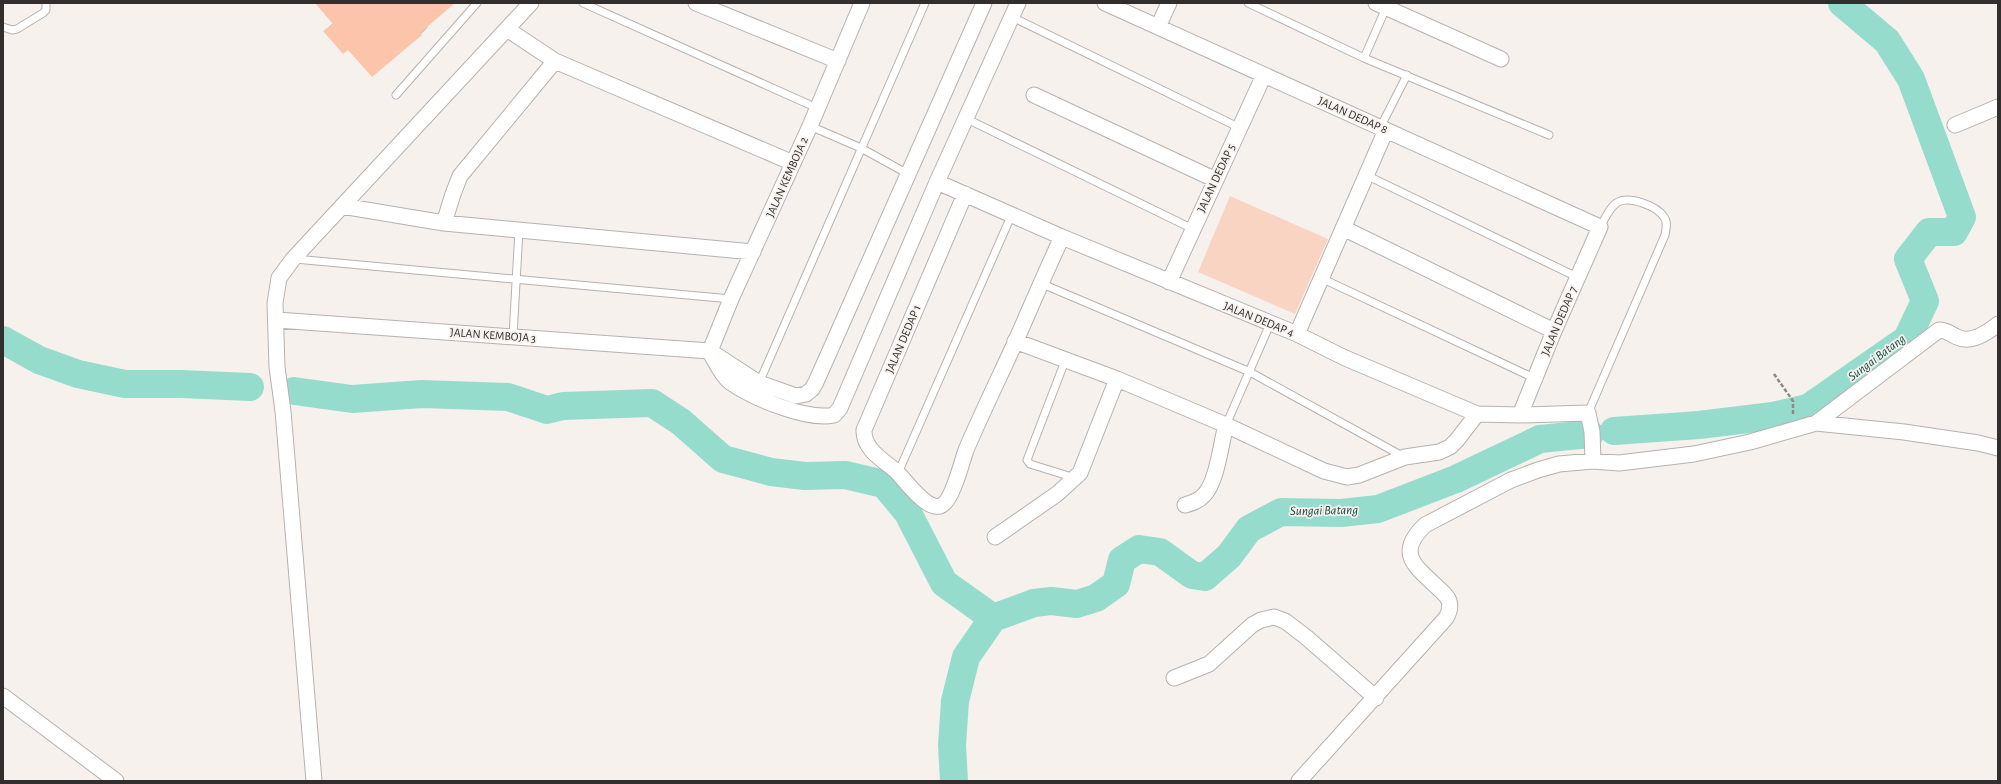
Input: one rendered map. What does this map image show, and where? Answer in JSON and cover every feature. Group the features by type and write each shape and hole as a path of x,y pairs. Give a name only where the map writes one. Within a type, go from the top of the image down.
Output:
{"street":[{"path":"314,781 283,411 277,367 277,320 275,304 276,289 279,278 293,259 531,3"},
{"path":"696,3 838,61"},
{"path":"710,351 759,383 796,396 806,394 812,389 984,3"},
{"path":"710,351 719,368 729,381 755,396 798,412 824,418 834,415 840,408 937,182 967,119 1018,3"},
{"name":"JALAN DEDAP 8","path":"1105,3 1600,227"},
{"path":"1158,27 1169,3"},
{"name":"JALAN KEMBOJA 2","path":"710,351 731,299 838,61 858,4"},
{"path":"1381,6 1501,58"},
{"path":"508,29 555,61 793,163"},
{"path":"444,223 460,176 555,61"},
{"name":"JALAN DEDAP 5","path":"1169,282 1264,75"},
{"path":"1034,95 1216,180"},
{"path":"1955,125 1998,107"},
{"path":"1297,334 1366,175 1383,129"},
{"name":"JALAN DEDAP 4","path":"937,182 1062,237 1297,334 1343,357 1477,414 1520,415 1588,413"},
{"name":"JALAN DEDAP 1","path":"965,194 864,430 864,438 867,446 898,473 922,499 928,503 939,507 946,501 952,491 966,451 1015,341"},
{"path":"342,206 444,223 753,252"},
{"name":"JALAN DEDAP 7","path":"1520,415 1554,331 1600,227"},
{"path":"1343,228 1554,331"},
{"path":"1062,237 1015,341 1065,361 1117,379 1226,425 1324,471 1347,477 1359,475 1406,457 1439,452 1450,447 1477,414"},
{"name":"JALAN KEMBOJA 3","path":"277,320 710,351"},
{"path":"1299,781 1438,629 1450,610 1449,601 1443,593 1413,565 1410,546 1419,531 1425,525 1511,480 1559,464 1593,461 1619,463 1694,454 1750,442 1816,423 1939,330 1944,330 1959,338 1965,339 1986,333 1998,324"},
{"path":"995,537 1031,514 1075,478 1083,467 1117,379"},
{"path":"1588,413 1592,432 1593,461"},
{"path":"1816,423 1904,432 1978,443 1998,448"},
{"path":"1185,505 1199,500 1208,491 1226,425"},
{"path":"1174,678 1209,664 1252,625 1261,620 1274,617 1286,621 1376,698"},
{"path":"3,696 116,781"}],"lane":[{"path":"3,27 12,30 17,29 44,13 46,10 46,3"},
{"path":"396,95 477,3"},
{"path":"584,3 817,108"},
{"path":"759,383 925,3"},
{"path":"1248,3 1364,58 1549,135"},
{"path":"1364,58 1381,6"},
{"path":"1012,17 1240,128"},
{"path":"1383,129 1407,75"},
{"path":"967,119 1193,229"},
{"path":"810,126 861,148 908,174"},
{"path":"1366,175 1577,277"},
{"path":"1588,413 1665,235 1667,224 1664,216 1655,210 1641,202 1630,200 1618,202 1612,206 1600,227"},
{"path":"898,473 1012,214"},
{"path":"514,336 519,230"},
{"path":"293,259 517,278 731,299"},
{"path":"1321,278 1534,378"},
{"path":"1040,283 1250,372 1406,457"},
{"path":"1226,425 1270,324"},
{"path":"1065,361 1026,460 1030,464 1075,478"}],"path":[{"path":"1774,374 1793,401 1793,420"}],"shaded area":[{"path":"1230,196 1328,239 1295,314 1198,272"}],"building":[{"path":"315,3 455,3 420,33 422,35 372,77 348,50 343,54 323,31 333,24"}],"waterway":[{"name":"Sungai Batang","path":"1614,431 1699,425 1773,416 1808,408 1907,339 1925,301 1908,259 1929,232 1954,232 1962,217 1911,79 1887,41 1842,3"},
{"path":"3,340 39,360 78,374 125,384 181,384 250,387"},
{"path":"294,391 352,399 422,394 508,397 547,410 563,406 652,403 681,422 723,459 771,472 805,476 845,475 884,484 908,513 944,583 993,618"},
{"name":"Sungai Batang","path":"954,781 952,745 955,701 966,657 993,618 1034,603 1051,601 1077,604 1096,598 1116,584 1122,560 1139,549 1160,552 1192,575 1205,577 1229,556 1249,529 1281,512 1341,513 1378,509 1456,479 1540,439 1590,434"}]}
